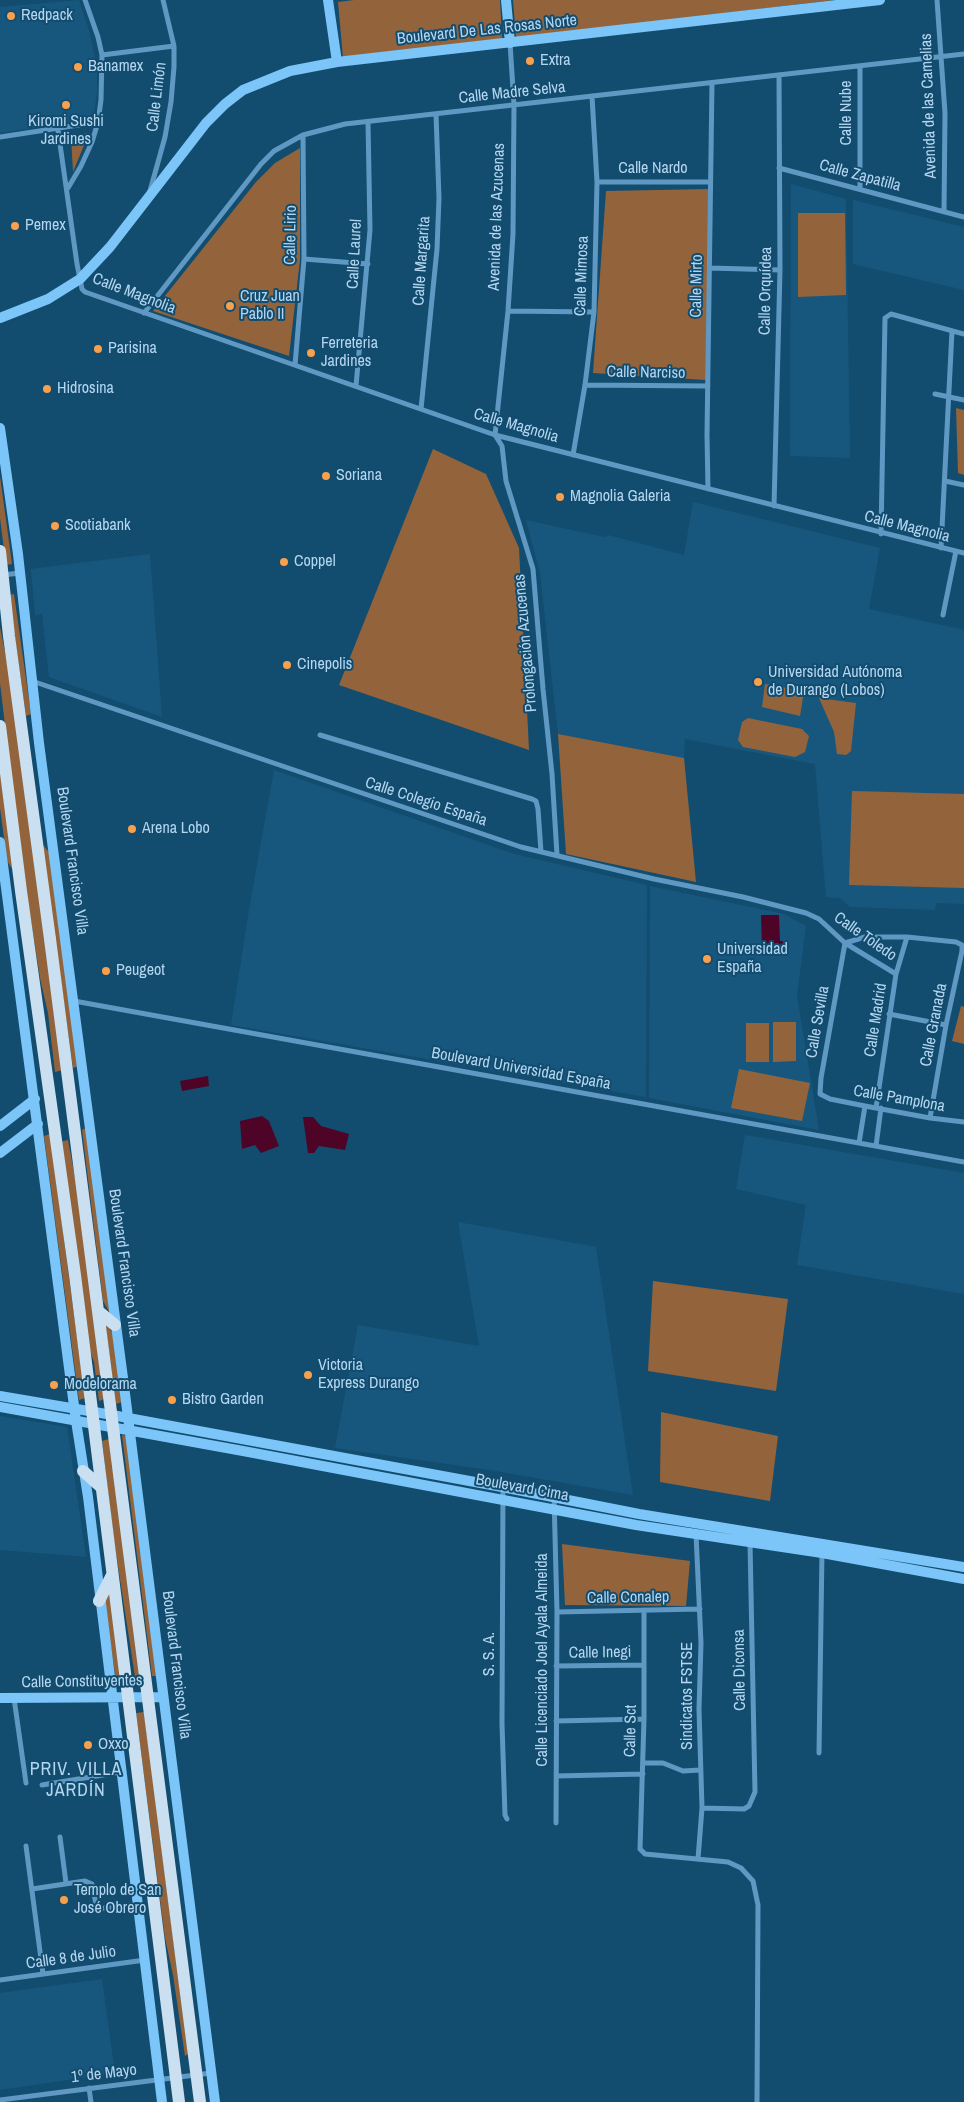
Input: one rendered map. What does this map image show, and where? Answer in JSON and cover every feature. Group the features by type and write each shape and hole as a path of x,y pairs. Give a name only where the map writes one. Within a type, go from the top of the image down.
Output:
{"main road":[{"name":"Boulevard Francisco Villa","path":"0,551 9,636 114,1428 200,2102"},
{"path":"0,726 28,943 75,1274 92,1424 179,2102"},
{"path":"98,1311 116,1325"},
{"path":"83,1471 101,1487"},
{"path":"100,1601 112,1575"}],"street":[{"path":"68,188 88,152 98,122 102,93 102,55 85,0"},
{"name":"Calle Limón","path":"149,196 165,137 171,102 174,46 163,0"},
{"path":"328,0 337,62"},
{"name":"Avenida de las Azucenas","path":"495,435 508,311 513,234 514,105 506,0"},
{"name":"Boulevard De Las Rosas Norte","path":"0,318 48,299 80,279 110,247 206,122 225,104 244,90 290,71 337,62 880,0"},
{"name":"Avenida de las Camelias","path":"937,0 946,141 944,212"},
{"path":"102,55 174,46"},
{"name":"Calle Madre Selva","path":"144,313 261,164 274,152 304,135 346,124 964,54"},
{"name":"Calle Nube","path":"860,66 860,189"},
{"name":"Calle Orquídea","path":"774,506 780,270 779,75"},
{"name":"Calle Mirto","path":"708,489 712,83"},
{"name":"Calle Mimosa","path":"573,455 585,385 594,312 597,182 592,96"},
{"name":"Calle Margarita","path":"421,409 437,242 436,114"},
{"path":"0,137 58,130 98,122"},
{"name":"Calle Laurel","path":"356,386 368,264 371,181 368,122"},
{"path":"58,130 80,279"},
{"name":"Calle Lirio","path":"294,365 304,260 304,135"},
{"name":"Calle Zapatilla","path":"779,168 964,217"},
{"name":"Calle Nardo","path":"597,182 710,182"},
{"path":"304,260 368,264"},
{"path":"710,268 780,270"},
{"name":"Calle Magnolia","path":"80,279 82,289 85,292 495,435 881,534 964,553"},
{"path":"508,311 594,312"},
{"path":"881,534 884,321 887,315 894,315 964,334"},
{"path":"941,548 946,481 952,331"},
{"name":"Calle Narciso","path":"585,385 708,386"},
{"path":"935,394 964,400"},
{"name":"Boulevard Francisco Villa","path":"0,428 20,573 16,592 32,681 215,2102"},
{"name":"Prolongación Azucenas","path":"495,435 502,446 506,481 533,570 540,666 552,774 557,855"},
{"path":"946,481 964,485"},
{"path":"943,615 956,551"},
{"path":"0,575 20,573"},
{"path":"0,592 16,592"},
{"name":"Calle Colegio España","path":"32,681 541,852 654,879 743,897 806,913 819,919"},
{"path":"320,735 536,801 541,852"},
{"path":"0,842 100,1601 162,2102"},
{"name":"Calle Toledo","path":"819,919 845,943 896,974"},
{"path":"845,943 865,937 907,937"},
{"name":"Calle Granada","path":"907,937 956,942 962,945 930,1118"},
{"name":"Calle Madrid","path":"876,1146 890,1014 896,974 907,937"},
{"name":"Calle Sevilla","path":"830,1099 820,1094 821,1078 845,943"},
{"name":"Boulevard Universidad España","path":"74,1000 964,1162"},
{"path":"890,1014 946,1025"},
{"path":"0,1126 35,1099"},
{"name":"Calle Pamplona","path":"830,1099 930,1118 964,1122"},
{"path":"859,1143 865,1106"},
{"path":"0,1153 38,1124"},
{"name":"Boulevard Cima","path":"0,1396 112,1414 502,1487 750,1537 822,1548 895,1555 964,1567"},
{"name":"Boulevard Cima","path":"0,1407 696,1534 750,1537"},
{"name":"S. S. A.","path":"502,1487 502,1724 505,1815 507,1820"},
{"name":"Calle Licenciado Joel Ayala Almeida","path":"554,1497 557,1612 556,1823"},
{"name":"Sindicatos FSTSE","path":"696,1534 700,1609 700,1770 702,1808 698,1858"},
{"name":"Calle Diconsa","path":"702,1808 744,1808 749,1806 755,1792 750,1537"},
{"path":"819,1753 822,1548"},
{"name":"Boulevard Cima","path":"822,1548 893,1566 964,1579"},
{"path":"893,1566 895,1555"},
{"name":"Calle Conalep","path":"557,1612 700,1609"},
{"name":"Calle Sct","path":"644,1610 643,1774 639,1844 642,1852 646,1854 698,1858"},
{"name":"Calle Inegi","path":"556,1666 644,1665"},
{"name":"Calle Constituyentes","path":"0,1698 163,1697"},
{"path":"14,1698 26,1783"},
{"path":"556,1721 644,1719"},
{"path":"643,1763 663,1763 683,1770 700,1770"},
{"path":"42,1786 121,1772"},
{"path":"556,1776 643,1774"},
{"path":"60,1837 66,1883"},
{"path":"26,1846 43,1974"},
{"path":"130,1846 150,1873"},
{"path":"698,1858 728,1862 747,1873 756,1888 758,1905 757,2102"},
{"path":"170,1876 189,1905"},
{"path":"32,1889 86,1881 90,1882 95,1906 99,1910 138,1904"},
{"name":"Calle 8 de Julio","path":"0,1980 145,1960"},
{"name":"1º de Mayo","path":"0,2100 30,2099 89,2088 211,2073"},
{"path":"89,2088 91,2102"}],"shaded area":[{"path":"79,0 90,34 97,70 97,93 93,119 0,133 0,7"},
{"path":"354,0 500,0 502,39 343,58 338,2"},
{"path":"513,0 834,0 516,38"},
{"path":"89,133 73,172 71,136"},
{"path":"300,148 300,260 289,356 153,311 256,182 275,163"},
{"path":"791,184 846,199 850,458 790,456"},
{"path":"709,189 706,380 593,373 606,191"},
{"path":"853,200 964,227 964,290 853,264"},
{"path":"798,213 845,213 846,295 798,297"},
{"path":"956,408 964,410 964,475 958,473"},
{"path":"433,449 486,474 519,548 529,750 339,685"},
{"path":"0,476 12,564 6,565 0,518"},
{"name":"Universidad Autónoma de Durango (Lobos)","path":"693,502 880,548 869,609 964,630 964,904 936,903 935,910 850,907 840,898 826,897 815,764 685,739 684,758 558,734 540,573 526,520 604,537 608,535 684,555"},
{"path":"150,554 162,717 49,677 42,614 35,615 31,569"},
{"path":"14,594 31,714 26,716 9,595"},
{"path":"0,627 9,672 63,1070 55,1072 48,1013 40,978 12,783 0,683"},
{"path":"765,684 804,691 800,716 762,707"},
{"path":"819,698 856,703 851,751 846,755 837,754 834,732"},
{"path":"748,718 802,729 809,736 805,752 795,757 743,747 738,740 742,722"},
{"path":"558,734 684,758 696,882 566,854"},
{"path":"0,762 15,873 7,861 0,808"},
{"path":"274,770 514,854 647,885 646,1097 231,1025"},
{"path":"852,791 964,794 964,888 849,885"},
{"path":"42,844 49,852 81,1065 73,1068"},
{"path":"650,886 784,914 806,926 797,996 819,1130 649,1098"},
{"path":"761,915 779,915 780,941 783,941 784,948 762,949"},
{"path":"961,1006 964,1007 964,1044 952,1041"},
{"path":"773,1022 796,1022 796,1061 773,1062"},
{"path":"746,1023 769,1023 769,1062 746,1062"},
{"path":"739,1069 810,1083 802,1121 731,1108"},
{"path":"208,1076 209,1086 182,1091 180,1081"},
{"path":"262,1116 269,1121 279,1146 261,1153 255,1145 242,1149 240,1121"},
{"path":"303,1117 313,1117 321,1126 349,1134 345,1150 319,1146 314,1153 308,1153"},
{"path":"86,1128 111,1315 103,1301 82,1130"},
{"path":"50,1134 85,1398 79,1400 44,1136"},
{"path":"745,1135 964,1173 964,1294 797,1265 806,1205 736,1189"},
{"path":"68,1140 81,1209 104,1399 99,1401 94,1362 89,1348 60,1142"},
{"path":"458,1222 596,1247 633,1495 496,1471 335,1448 358,1325 479,1346"},
{"path":"653,1281 788,1299 776,1391 648,1371"},
{"path":"105,1321 113,1334 122,1402 116,1404"},
{"path":"661,1412 778,1436 770,1501 660,1482"},
{"path":"0,1416 67,1427 86,1557 0,1550"},
{"path":"122,1435 126,1436 158,1676 152,1676"},
{"path":"109,1439 145,1672 135,1677 114,1540 102,1441"},
{"path":"562,1544 690,1561 686,1606 565,1605"},
{"path":"110,1590 122,1678 116,1680 104,1600"},
{"path":"144,1712 188,2054 185,2056 173,1975 165,1938 136,1713"},
{"path":"102,1979 115,2073 0,2090 0,1993"}],"place":[{"name":"Redpack","path":"11,16"},
{"name":"Extra","path":"530,61"},
{"name":"Banamex","path":"78,67"},
{"name":"Kiromi Sushi Jardines","path":"66,105"},
{"name":"Pemex","path":"15,226"},
{"name":"Cruz Juan Pablo II","path":"230,306"},
{"name":"Parisina","path":"98,349"},
{"name":"Ferreteria Jardines","path":"311,353"},
{"name":"Hidrosina","path":"47,389"},
{"name":"Soriana","path":"326,476"},
{"name":"Magnolia Galeria","path":"560,497"},
{"name":"Scotiabank","path":"55,526"},
{"name":"Coppel","path":"284,562"},
{"name":"Cinepolis","path":"287,665"},
{"name":"Universidad Autónoma de Durango (Lobos)","path":"758,682"},
{"name":"Arena Lobo","path":"132,829"},
{"name":"Universidad España","path":"707,959"},
{"name":"Peugeot","path":"106,971"},
{"name":"Victoria Express Durango","path":"308,1375"},
{"name":"Modelorama","path":"54,1385"},
{"name":"Bistro Garden","path":"172,1400"},
{"name":"Oxxo","path":"88,1745"},
{"name":"Templo de San José Obrero","path":"64,1900"}],"district":[{"name":"PRIV. VILLA JARDÍN","path":"76,1780"}]}
